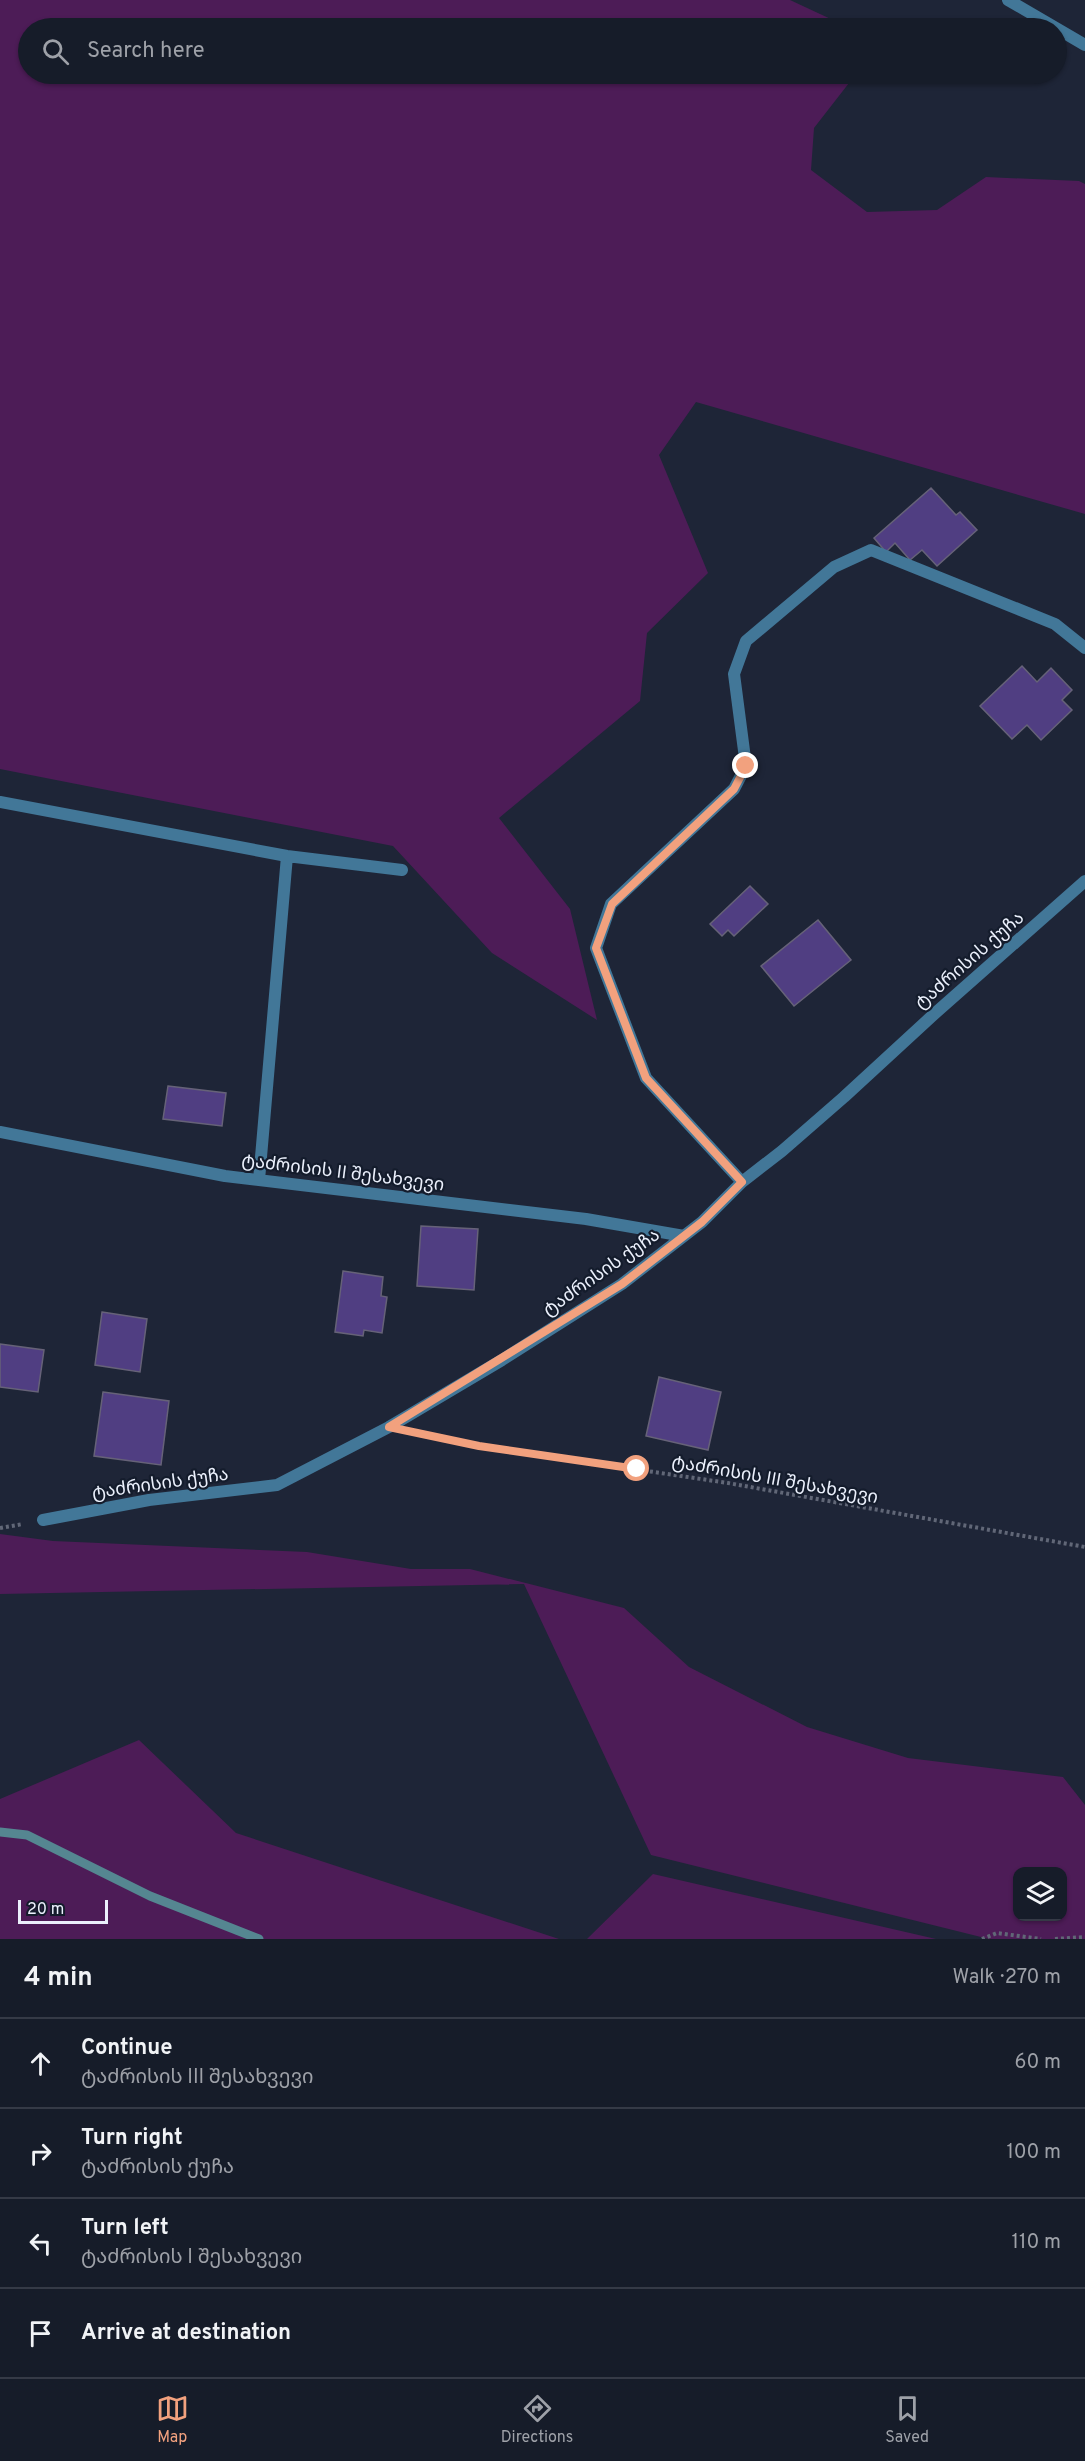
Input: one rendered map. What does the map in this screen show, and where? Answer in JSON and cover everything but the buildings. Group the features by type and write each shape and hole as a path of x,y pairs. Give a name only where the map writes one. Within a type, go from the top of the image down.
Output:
{"street":[{"path":"1008,0 1039,18"},
{"path":"1067,34 1085,45"},
{"path":"742,1182 646,1078 596,948 612,904 734,789 746,766 734,674 746,641 834,567 871,549 1055,624 1085,648"},
{"path":"0,802 287,856 402,870"},
{"path":"259,1180 287,856"},
{"name":"ტაძრისის ქუჩა","path":"44,1520 149,1500 277,1485 389,1427 622,1284 702,1222 742,1182 844,1097 1085,881"},
{"name":"ტაძრისის II შესახვევი","path":"0,1132 225,1176 586,1219 684,1236"}],"path":[{"name":"ტაძრისის III შესახვევი","path":"389,1427 479,1446 728,1483 1085,1547"},
{"path":"982,1939 997,1932 1041,1939"},
{"path":"1055,1939 1085,1937"}],"shaded area":[{"path":"0,0 790,0 829,18 18,18 18,84 848,84 814,128 811,170 867,212 937,210 986,177 1079,181 1085,184 1085,514 696,402 659,455 708,573 647,633 640,701 499,818 570,909 597,1020 492,953 393,846 0,769"},
{"path":"0,1534 53,1541 307,1552 411,1569 470,1569 624,1608 689,1667 807,1727 908,1758 1063,1777 1085,1805 1085,1939 989,1939 651,1855 524,1584 0,1594"},
{"path":"139,1740 236,1833 559,1939 0,1939 0,1799"},
{"path":"653,1874 936,1939 587,1939"}],"waterway":[{"path":"0,1832 27,1835 150,1896 259,1939"}],"route":[{"path":"637,1469 479,1446 389,1427 502,1360 622,1284 702,1222 742,1182 646,1078 596,948 612,904 734,789 746,766"}]}
